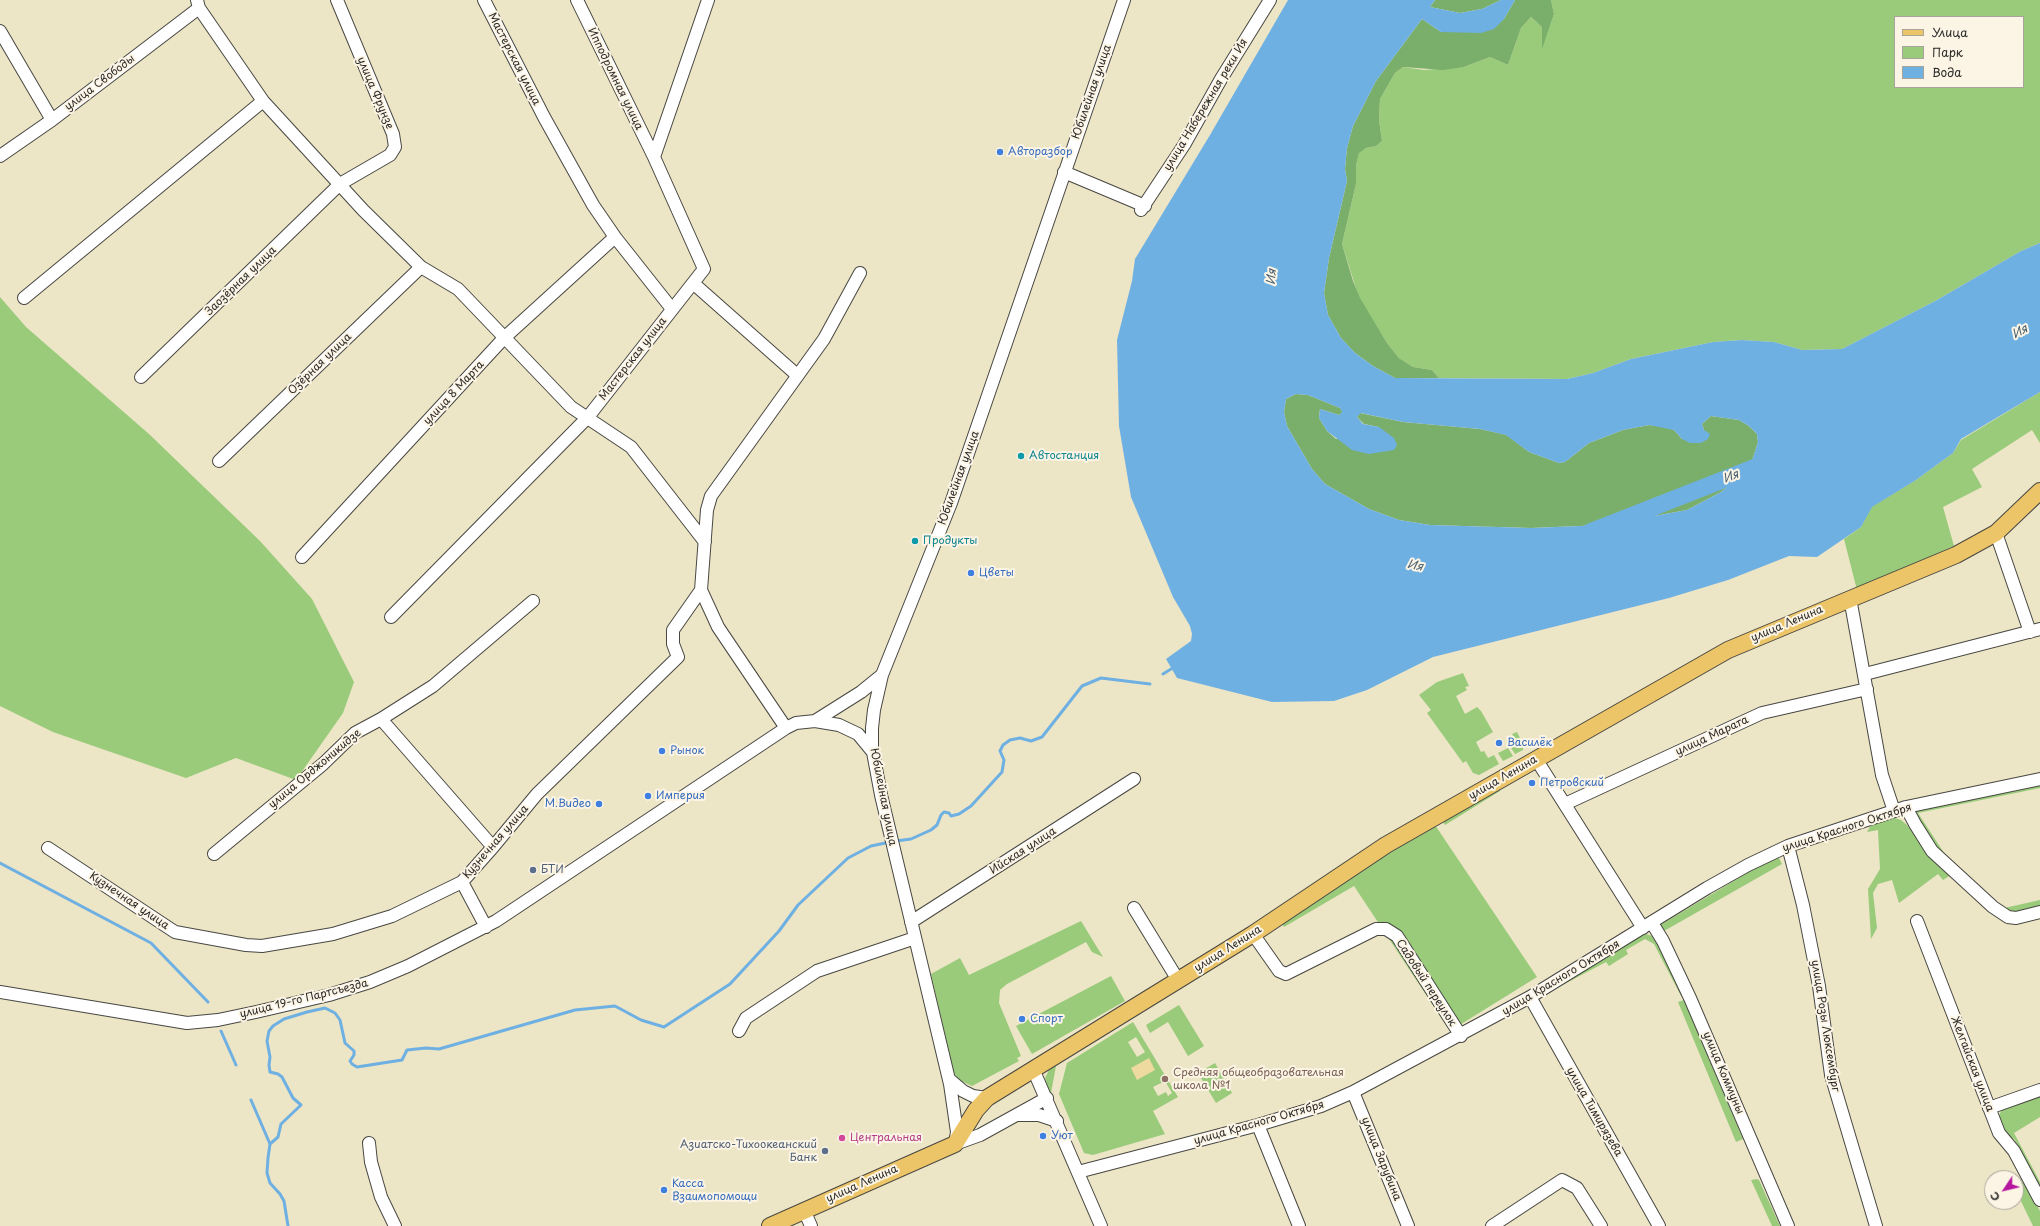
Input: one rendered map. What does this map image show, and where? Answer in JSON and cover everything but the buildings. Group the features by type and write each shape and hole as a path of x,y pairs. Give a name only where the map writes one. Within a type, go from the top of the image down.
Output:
{"main road":[{"name":"улица Ленина","path":"982,1104 1038,1067 1253,934 1386,844 1728,650 1956,555 1996,533 2040,491"},
{"path":"955,1144 982,1104"},
{"name":"улица Ленина","path":"770,1226 955,1144"}],"street":[{"name":"улица Фрунзе","path":"337,0 393,134 394,147 390,155 340,184"},
{"name":"Мастерская улица","path":"391,617 588,417 672,309 615,237 593,205 544,117 484,0"},
{"name":"Ипподромная улица","path":"577,0 654,158 704,269 692,283"},
{"path":"654,158 708,0"},
{"name":"Юбилейная улица","path":"955,1144 956,1132 949,1079 891,838 874,758 872,720 882,675 951,503 1124,0"},
{"name":"улица Набережная реки Ия","path":"1064,172 1143,208 1184,146 1221,79 1270,0"},
{"path":"198,4 263,101 363,210 421,267 458,289 571,407 631,447 705,542"},
{"name":"улица Свободы","path":"0,156 52,120 198,4"},
{"path":"0,31 52,120"},
{"path":"24,298 263,101"},
{"name":"Заозёрная улица","path":"141,377 340,184"},
{"name":"улица 8 Марта","path":"302,557 504,338 615,237"},
{"name":"Озёрная улица","path":"219,461 421,267"},
{"path":"786,728 718,627 701,590 707,510 711,496 797,374 824,339 860,273"},
{"path":"672,309 692,283 797,374"},
{"path":"1864,674 2035,631 1996,533"},
{"name":"Кузнечная улица","path":"48,848 176,932 246,945 277,945 333,934 392,916 462,882 493,848 537,794 678,657 673,644 673,630 701,590"},
{"path":"1850,598 1882,775 1894,811"},
{"name":"улица Орджоникидзе","path":"214,854 323,764 355,733 381,719 433,686 533,601"},
{"name":"улица 19-го Партсъезда","path":"0,992 187,1023 218,1020 329,995 370,982 408,966 486,927 514,910 786,728 796,723 815,721 861,692 882,675"},
{"name":"улица Марата","path":"1564,804 1762,713 1867,689"},
{"path":"381,719 493,848"},
{"path":"815,721 839,725 858,734 868,744 874,758"},
{"name":"улица Коммуны","path":"1536,759 1564,804 1648,926 1663,941 1696,1012 1788,1226"},
{"name":"Ийская улица","path":"911,922 1134,779"},
{"name":"улица Красного Октября","path":"1078,1172 1258,1125 1321,1106 1353,1092 1461,1036 1530,997 1648,926 1707,888 1748,865 1788,846 1906,807 2040,779"},
{"path":"1906,807 1932,851 1992,907 2008,917 2016,918 2040,912"},
{"name":"улица Розы Люксембург","path":"1788,846 1803,905 1819,986 1831,1075 1876,1226"},
{"path":"462,882 486,927"},
{"path":"1134,908 1178,980"},
{"name":"Желгайская улица","path":"1917,920 1999,1133 2014,1151 2040,1200"},
{"name":"Садовый переулок","path":"1253,934 1279,971 1286,974 1376,929 1386,929 1397,936 1461,1036"},
{"path":"739,1031 746,1018 817,971 915,938"},
{"name":"улица Тимирязева","path":"1530,997 1659,1226"},
{"path":"1038,1067 1041,1084 1101,1226"},
{"path":"949,1079 982,1104 974,1117 982,1129 988,1130"},
{"path":"1989,1108 2040,1090"},
{"name":"улица Зарубина","path":"1353,1092 1408,1226"},
{"path":"955,1144 1018,1115 1047,1098"},
{"path":"1018,1115 1039,1115 1057,1121"},
{"path":"1258,1125 1299,1226"},
{"path":"368,1143 371,1162 381,1197 395,1226"},
{"path":"1492,1226 1562,1180 1577,1188 1601,1226"},
{"path":"804,1210 810,1226"}],"green space":[{"path":"1435,0 1501,0 1482,9 1460,13 1430,7"},
{"path":"1515,0 1551,0 1554,14 1542,49 1542,27 1531,17 1521,28 1508,65 1490,57 1464,67 1443,70 1403,67 1395,73 1380,99 1379,120 1382,141 1376,146 1366,148 1359,153 1356,165 1356,184 1342,244 1353,281 1360,298 1387,343 1399,358 1413,367 1432,370 1439,378 1395,378 1373,366 1355,353 1341,338 1328,315 1324,293 1329,258 1347,181 1345,169 1347,148 1353,126 1376,81 1422,19 1441,32 1504,19"},
{"path":"1551,0 2040,0 2040,243 2021,251 1937,300 1842,349 1802,350 1774,342 1742,340 1713,342 1631,359 1593,373 1567,379 1439,378 1432,370 1413,367 1399,358 1387,343 1359,298 1342,244 1356,184 1356,165 1359,152 1366,148 1376,146 1382,141 1379,120 1380,99 1395,73 1403,67 1424,70 1464,67 1490,57 1508,65 1521,28 1531,17 1542,27 1542,47 1554,14"},
{"path":"0,297 26,327 149,434 260,541 312,599 354,682 343,713 296,780 236,758 186,778 53,732 0,706"},
{"path":"2040,392 2040,443 2032,430 1972,469 1982,487 1943,507 1954,546 1857,590 1844,539 1861,527 1871,507 1916,480 1953,453 1961,440"},
{"path":"1296,394 1308,395 1340,408 1343,412 1339,415 1320,409 1319,418 1327,431 1336,439 1379,427 1364,424 1357,417 1360,413 1403,422 1480,429 1507,435 1529,452 1559,463 1565,462 1589,443 1623,430 1649,425 1666,427 1674,430 1682,439 1704,430 1702,424 1711,416 1739,420 1749,426 1757,434 1758,442 1751,464 1737,480 1721,492 1687,510 1604,525 1531,528 1430,525 1399,520 1369,509 1325,484 1312,469 1287,426 1284,412 1286,399"},
{"path":"1463,673 1469,686 1465,687 1467,690 1456,696 1465,714 1477,707 1481,711 1493,732 1476,742 1481,752 1484,751 1488,758 1494,755 1499,764 1479,775 1473,773 1466,761 1463,763 1427,713 1431,710 1419,695 1437,682"},
{"path":"1517,732 1523,744 1523,750 1515,754 1510,746 1517,742 1512,734"},
{"path":"1508,748 1513,756 1503,761 1498,753"},
{"path":"2040,782 2040,788 1918,813 1946,856 1931,842 1915,812 1917,809"},
{"path":"1498,787 1500,791 1445,825 1442,820"},
{"path":"1889,816 1901,820 1907,825 1931,855 1951,875 1943,880 1938,874 1899,903 1892,880 1878,884 1873,893 1877,928 1871,939 1868,889 1880,869 1878,830 1867,832 1874,820"},
{"path":"1435,825 1537,977 1450,1031 1354,886 1284,927 1281,921 1430,826"},
{"path":"1774,857 1779,858 1782,864 1664,931 1660,925"},
{"path":"2040,900 2040,907 2008,914 2000,909"},
{"path":"1081,921 1103,957 1092,952 1086,942 1007,984 1000,990 999,1003 1021,1056 1017,1058 1019,1061 972,1086 959,1080 954,1073 931,974 960,958 969,975"},
{"path":"1645,934 1653,936 1658,943 1682,994 1681,996 1654,944 1645,939 1626,950 1628,954 1609,966 1606,962 1538,998 1537,996"},
{"path":"1111,976 1125,1001 1032,1054 1016,1026"},
{"path":"1684,1000 1743,1139 1736,1142 1678,1002"},
{"path":"1179,1005 1204,1046 1188,1056 1168,1022 1150,1033 1146,1025"},
{"path":"1133,1022 1178,1097 1153,1111 1165,1134 1093,1155 1084,1153 1059,1094 1067,1063","holes":["1136,1037 1145,1052 1137,1057 1128,1042","1165,1081 1172,1093 1168,1096 1166,1092 1158,1096 1153,1087"]},
{"path":"1215,1063 1232,1093 1216,1103 1198,1073"},
{"path":"1056,1066 1050,1098 1045,1078 1049,1070"},
{"path":"2040,1094 2040,1117 2014,1133 2040,1182 2040,1188 2018,1145 2014,1139 2006,1134 1998,1119 2002,1108"},
{"path":"1751,1180 1759,1180 1780,1226 1772,1226"},
{"path":"2024,1180 2040,1211 2040,1226 2033,1226 2024,1207"}],"sand":[{"path":"1149,1058 1155,1070 1137,1080 1131,1068"}],"water":[{"path":"1288,0 1435,0 1430,7 1460,13 1482,9 1501,0 1515,0 1504,19 1494,29 1481,33 1441,32 1422,19 1376,81 1353,126 1347,148 1345,169 1347,181 1329,258 1324,293 1328,315 1341,338 1355,353 1373,366 1395,378 1567,379 1593,373 1631,359 1713,342 1742,340 1774,342 1802,350 1842,349 1937,300 2021,251 2040,243 2040,392 1961,439 1953,453 1916,480 1872,507 1861,527 1817,557 1789,556 1728,580 1669,598 1433,657 1367,690 1334,701 1272,702 1177,678 1166,659 1191,641 1192,634 1190,626 1173,597 1131,497 1119,426 1117,340 1132,281 1135,259 1210,135","holes":["1296,394 1308,395 1340,408 1342,412 1339,415 1320,409 1319,418 1327,431 1352,450 1369,454 1394,450 1397,445 1394,438 1379,427 1363,424 1357,417 1361,413 1403,422 1480,429 1506,435 1529,452 1559,463 1565,462 1589,443 1623,430 1649,425 1674,430 1682,439 1690,443 1701,443 1708,439 1710,434 1704,430 1702,424 1711,416 1739,420 1749,426 1757,434 1758,442 1751,464 1737,480 1721,492 1687,510 1604,525 1531,528 1430,525 1399,520 1369,509 1325,484 1312,469 1287,426 1284,412 1286,399"]}],"waterway":[{"name":"Ия","path":"1590,532 1766,463"},
{"path":"1163,674 1171,669"},
{"path":"896,841 911,839 931,830 937,825 941,815 944,812 949,813 951,816 959,814 971,806 1002,772 1004,760 1000,751 1003,745 1010,740 1020,738 1031,741 1042,737 1082,686 1101,678 1150,684"},
{"path":"288,1226 284,1201 270,1183 267,1173 268,1158 270,1144 278,1137 281,1124 301,1105 293,1098 282,1077 278,1074 270,1072 270,1057 267,1041 269,1031 273,1026 284,1019 325,1008 335,1013 340,1020 345,1043 354,1051 354,1055 350,1061 357,1067 402,1060 407,1050 426,1048 439,1049 575,1010 615,1006 641,1020 664,1027 730,984 779,931 798,905 848,858 871,846 890,842"},
{"path":"0,863 151,943 208,1002"},
{"path":"221,1031 236,1065"},
{"path":"251,1100 270,1144"}],"place":[{"name":"Авторазбор","path":"1000,152"},
{"name":"Автостанция","path":"1021,456"},
{"name":"Продукты","path":"915,541"},
{"name":"Цветы","path":"971,573"},
{"name":"Василёк","path":"1499,743"},
{"name":"Рынок","path":"662,751"},
{"name":"Петровский","path":"1532,783"},
{"name":"Империя","path":"648,796"},
{"name":"М.Видео","path":"599,804"},
{"name":"БТИ","path":"533,870"},
{"name":"Спорт","path":"1022,1019"},
{"name":"Средняя общеобразовательная школа №1","path":"1165,1079"},
{"name":"Уют","path":"1043,1136"},
{"name":"Центральная","path":"842,1138"},
{"name":"Азиатско-Тихоокеанский Банк","path":"825,1151"},
{"name":"Касса Взаимопомощи","path":"664,1190"}]}
